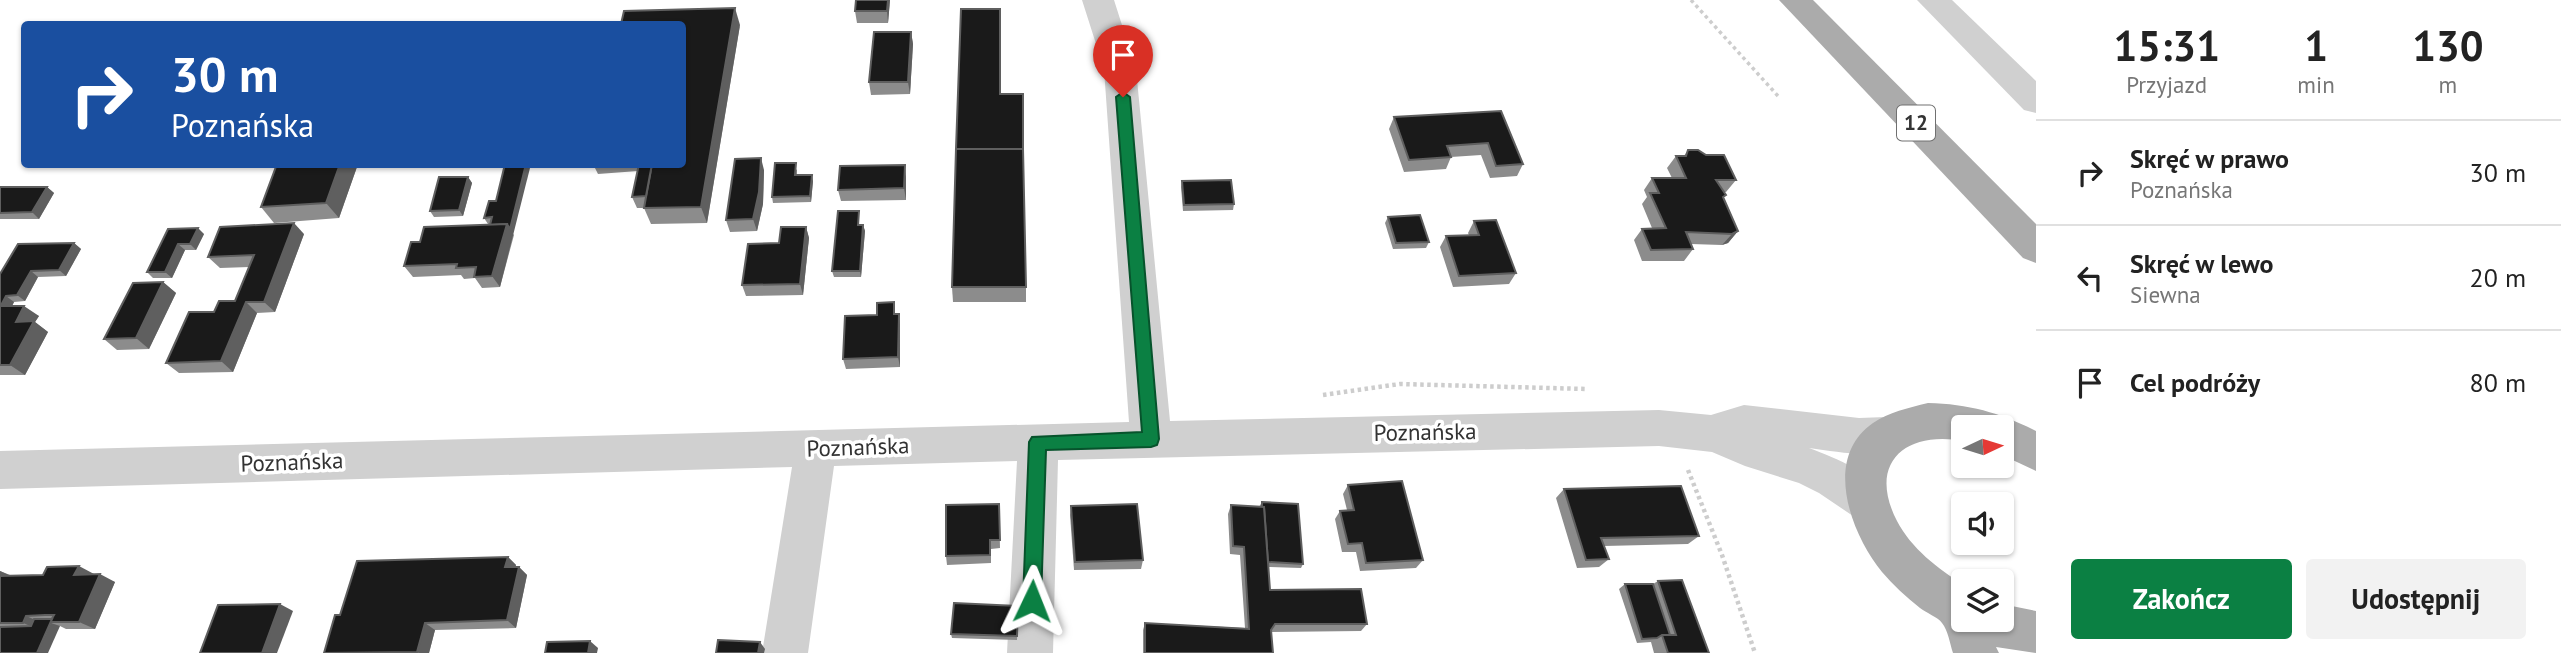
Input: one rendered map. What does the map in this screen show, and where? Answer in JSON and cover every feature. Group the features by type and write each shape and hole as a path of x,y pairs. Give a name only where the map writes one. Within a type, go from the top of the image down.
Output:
{"main road":[{"name":"12","path":"1795,0 2036,248"},
{"path":"1951,420 1933,419 1907,424 1886,435 1871,452 1866,475 1868,502 1880,531 1900,559 1927,586 1951,603"},
{"path":"2014,440 2036,452"},
{"path":"2014,628 2036,633"},
{"path":"1971,632 1976,653"}],"street":[{"path":"1098,0 1120,69 1151,439"},
{"path":"1933,0 2036,101"},
{"name":"Poznańska","path":"1717,434 1727,427 1744,423 1850,435 1886,435"},
{"name":"Poznańska","path":"0,470 1456,431 1673,429 1717,434 1745,448 1808,467 1834,479 1868,502"},
{"path":"1030,653 1038,442"},
{"path":"785,653 816,448"}],"path":[{"path":"1691,0 1778,96"},
{"path":"1673,429 1722,555 1755,653"}],"building":[{"path":"856,0 888,0 887,11 855,11"},
{"path":"735,8 701,207 644,208 651,168 686,168 686,21 622,21 624,11"},
{"path":"961,9 1000,9 1000,94 1023,94 1023,149 956,149"},
{"path":"874,32 911,32 908,82 869,82"},
{"path":"1501,111 1523,164 1496,166 1488,143 1447,146 1451,157 1409,160 1394,117"},
{"path":"956,149 1023,149 1026,287 952,287"},
{"path":"1688,150 1698,150 1706,155 1724,155 1736,180 1716,180 1726,195 1723,197 1738,231 1732,234 1686,232 1693,249 1651,250 1642,229 1666,228 1650,193 1659,193 1652,178 1686,178 1676,156 1686,156"},
{"path":"761,158 759,192 753,219 726,220 735,159"},
{"path":"775,163 796,163 795,175 812,175 810,196 772,197"},
{"path":"905,165 904,188 838,190 840,166"},
{"path":"276,168 339,168 326,203 261,207"},
{"path":"504,168 525,168 510,229 507,224 490,225 492,217 484,218 489,201 496,201"},
{"path":"638,168 651,168 646,196 632,197"},
{"path":"439,177 468,177 459,210 430,211"},
{"path":"1231,180 1234,204 1184,205 1182,181"},
{"path":"0,187 47,187 32,212 0,213"},
{"path":"838,211 859,211 858,225 863,225 860,271 832,271"},
{"path":"1420,215 1429,242 1396,243 1388,217"},
{"path":"1496,220 1516,273 1459,276 1446,236 1479,235 1474,221"},
{"path":"294,223 264,302 246,302 221,361 166,363 189,312 214,312 219,301 235,301 254,255 208,257 220,227"},
{"path":"507,224 492,276 474,277 476,267 456,268 457,264 404,266 411,242 420,242 424,227"},
{"path":"781,227 806,227 800,284 742,285 748,244 779,243"},
{"path":"198,228 190,244 178,244 165,272 147,272 168,229"},
{"path":"74,243 59,270 31,271 17,295 6,296 0,307 0,274 18,244"},
{"path":"163,282 136,338 104,339 133,283"},
{"path":"894,302 894,314 899,314 898,357 843,359 845,316 877,315 877,303"},
{"path":"0,306 24,306 16,322 34,321 10,365 0,365"},
{"path":"1402,481 1423,560 1366,563 1362,543 1348,544 1340,511 1354,510 1348,485"},
{"path":"1681,486 1699,536 1601,538 1609,559 1586,560 1564,489"},
{"path":"1262,502 1298,504 1303,564 1268,562"},
{"path":"999,504 1000,540 990,540 990,555 946,556 946,505"},
{"path":"1137,504 1143,560 1075,562 1071,506"},
{"path":"1231,505 1264,507 1270,590 1361,589 1367,624 1275,624 1271,630 1273,653 1145,653 1145,623 1249,629 1244,547 1233,546"},
{"path":"508,557 505,567 519,567 507,620 425,623 417,652 324,653 335,615 340,615 357,561"},
{"path":"79,566 74,575 100,574 79,622 50,622 54,615 45,615 26,616 23,623 0,623 0,576 43,575 47,567"},
{"path":"1682,580 1709,653 1668,653 1662,635 1676,635 1658,581"},
{"path":"1625,584 1653,584 1670,635 1642,639"},
{"path":"954,603 1018,606 1017,636 951,634"},
{"path":"280,604 262,653 200,653 218,605"},
{"path":"34,619 52,619 37,653 0,653 0,627 31,626"},
{"path":"718,640 760,642 758,653 716,653"},
{"path":"590,641 588,653 545,653 547,642"}],"route":[{"path":"1032,601 1038,442 1151,439 1123,97"}]}
